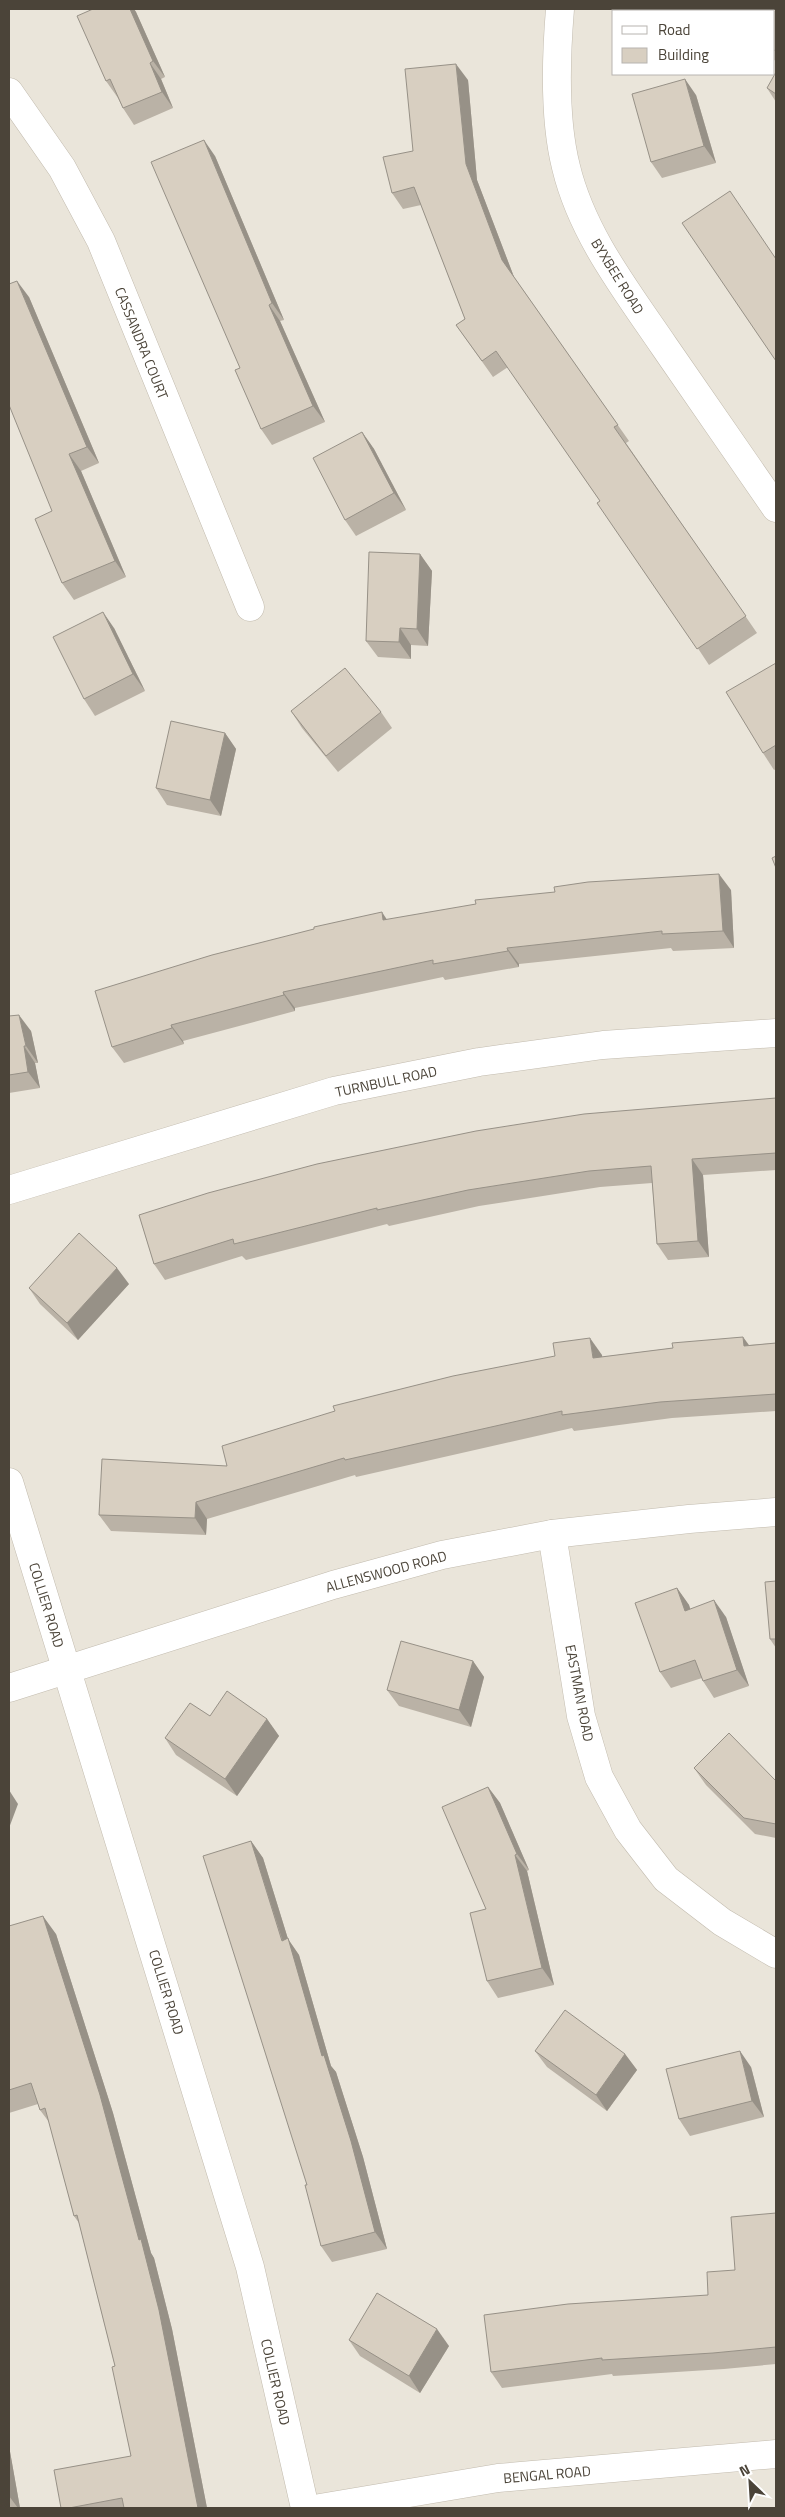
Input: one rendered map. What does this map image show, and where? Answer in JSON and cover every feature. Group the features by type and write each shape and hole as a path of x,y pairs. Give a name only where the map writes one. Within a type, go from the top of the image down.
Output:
{"street":[{"name":"BYXBEE ROAD","path":"560,9 557,42 557,101 565,167 584,221 614,273 776,508"},
{"name":"CASSANDRA COURT","path":"9,92 62,168 100,241 250,607"},
{"name":"TURNBULL ROAD","path":"9,1190 334,1091 479,1062 584,1048 776,1033"},
{"name":"COLLIER ROAD","path":"9,1482 250,2267 305,2508"},
{"name":"ALLENSWOOD ROAD","path":"9,1688 333,1585 442,1555 552,1534 689,1518 776,1512"},
{"name":"EASTMAN ROAD","path":"552,1534 581,1716 599,1777 628,1830 666,1879 722,1922 776,1954"},
{"name":"BENGAL ROAD","path":"320,2508 498,2478 776,2454"}],"shaded area":[{"path":"9,9 776,9 776,2508 9,2508"}],"building":[{"path":"93,9 130,9 153,61 150,63 162,92 123,108 110,79 106,81 77,16"},
{"path":"776,9 776,51 775,10 762,10"},
{"path":"456,64 466,164 502,260 618,425 614,427 746,616 697,649 597,503 600,501 496,351 482,361 456,325 465,319 414,187 392,193 383,157 413,151 405,69"},
{"path":"776,72 776,94 767,88"},
{"path":"685,79 704,146 651,162 632,94"},
{"path":"204,140 272,303 269,305 313,406 261,429 235,370 240,368 151,162"},
{"path":"730,191 776,259 776,361 682,223"},
{"path":"17,281 87,447 69,454 115,561 62,583 35,519 52,511 9,405 9,284"},
{"path":"362,432 394,493 345,520 313,458"},
{"path":"369,552 420,554 417,629 400,628 399,642 366,641"},
{"path":"103,612 133,674 84,699 53,637"},
{"path":"776,663 776,745 763,753 726,692"},
{"path":"345,668 381,712 326,756 291,711"},
{"path":"171,721 225,733 210,800 156,788"},
{"path":"776,856 776,868 772,858"},
{"path":"719,874 723,931 662,934 662,931 507,948 508,951 433,964 433,960 283,992 284,995 171,1025 172,1028 112,1047 95,991 212,955 314,929 314,927 382,912 383,920 476,904 475,900 555,892 554,887 588,882"},
{"path":"19,1015 26,1046 24,1046 28,1072 9,1075 9,1016"},
{"path":"776,1098 776,1153 692,1159 698,1241 657,1244 651,1166 589,1171 468,1190 377,1210 377,1208 234,1244 233,1239 154,1264 139,1215 208,1193 317,1164 476,1131 584,1114"},
{"path":"79,1233 117,1268 67,1323 29,1288"},
{"path":"743,1337 744,1346 776,1343 776,1394 660,1402 562,1415 562,1411 345,1460 344,1458 196,1502 195,1518 99,1515 102,1459 227,1466 222,1446 335,1411 333,1406 453,1376 555,1356 553,1343 590,1338 593,1358 673,1348 672,1343"},
{"path":"776,1581 776,1639 770,1639 765,1582"},
{"path":"677,1588 685,1611 714,1600 737,1670 703,1681 695,1660 660,1672 635,1603"},
{"path":"401,1641 473,1661 459,1710 387,1690"},
{"path":"227,1691 267,1719 225,1779 165,1738 190,1703 210,1716"},
{"path":"729,1733 776,1781 776,1824 744,1818 694,1768"},
{"path":"488,1787 517,1854 515,1855 542,1968 487,1981 470,1913 486,1909 442,1807"},
{"path":"251,1841 282,1941 288,1938 322,2056 324,2055 351,2141 375,2232 321,2246 305,2185 307,2185 203,1856"},
{"path":"43,1916 100,2095 139,2240 141,2239 159,2310 198,2508 124,2508 122,2498 61,2508 54,2470 131,2456 112,2367 115,2366 77,2215 74,2216 45,2108 40,2110 31,2083 9,2090 9,1926"},
{"path":"565,2010 625,2054 596,2095 535,2051"},
{"path":"740,2051 752,2101 679,2119 666,2069"},
{"path":"776,2213 776,2347 713,2353 602,2360 602,2358 491,2372 484,2315 568,2304 708,2295 707,2272 735,2270 731,2217"},
{"path":"377,2293 437,2329 409,2376 349,2340"}]}
